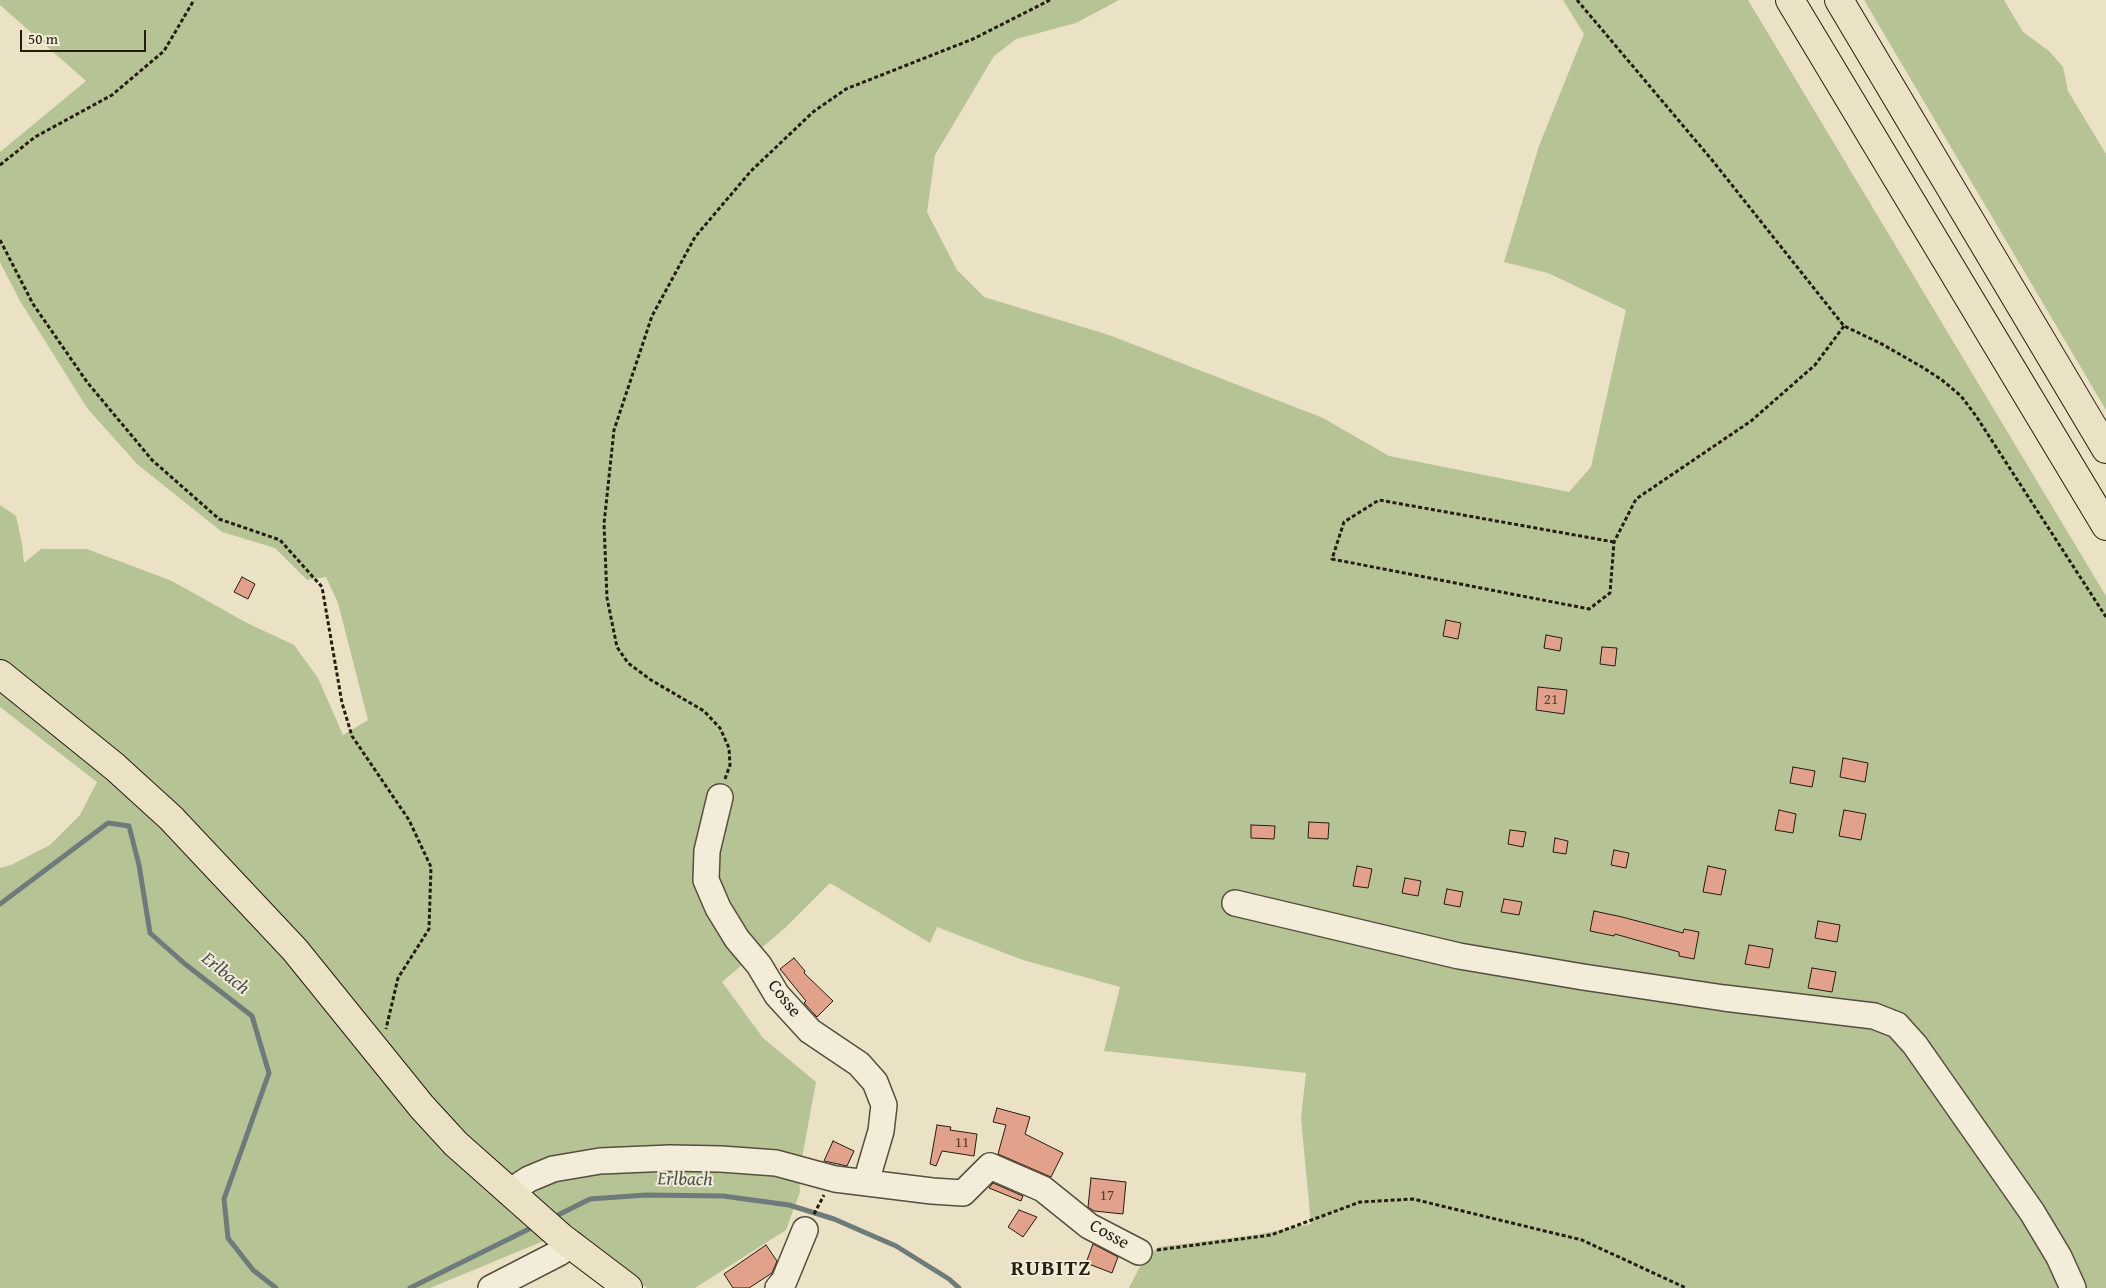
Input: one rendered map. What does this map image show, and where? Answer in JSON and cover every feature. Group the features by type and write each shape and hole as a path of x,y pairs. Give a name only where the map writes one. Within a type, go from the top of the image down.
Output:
{"main road":[{"path":"1790,0 2106,526"},
{"path":"1839,0 2106,449"},
{"path":"0,674 115,767 171,818 295,950 422,1107 456,1144 567,1241 628,1288"}],"street":[{"name":"Cosse","path":"720,797 707,850 706,880 718,908 737,938 759,965 777,995 810,1031 859,1064 874,1082 884,1105 881,1131 866,1182"},
{"path":"1235,903 1459,956 1686,992 1874,1016 1897,1025 1915,1045 2032,1212 2059,1257 2073,1288"},
{"name":"Cosse","path":"509,1192 529,1179 553,1169 600,1161 670,1158 721,1159 776,1164 835,1179 963,1193 990,1166 1043,1188 1090,1226 1139,1252"},
{"path":"778,1288 784,1280 805,1230"},
{"path":"491,1288 559,1253 567,1241"}],"path":[{"path":"0,165 34,137 112,95 164,51 194,0"},
{"path":"720,797 730,764 729,748 720,728 704,712 628,664 617,647 607,598 604,524 614,430 652,316 695,237 751,172 813,112 846,88 973,39 1050,0"},
{"path":"1577,0 1712,160 1844,326 1880,343 1922,368 1942,380 1961,396 1982,425 2106,617"},
{"path":"0,240 33,304 87,382 152,460 219,519 280,540 322,587 342,703 352,736 409,820 431,867 429,929 398,978 378,1053"},
{"path":"1614,542 1379,500 1344,522 1332,559 1589,609 1610,593 1614,542 1636,498 1751,421 1816,365 1844,326"},
{"path":"1139,1252 1271,1235 1360,1202 1413,1199 1582,1240 1686,1288"}],"green space":[{"path":"0,0 1119,0 1076,23 1016,39 994,56 935,155 927,212 957,270 984,297 1109,335 1323,418 1389,456 1569,492 1591,467 1626,310 1548,273 1504,262 1539,146 1584,34 1563,0 1748,0 2106,596 2106,1288 1129,1288 1145,1257 1159,1247 1255,1235 1311,1224 1301,1118 1306,1073 1104,1051 1120,987 1023,960 937,927 930,943 830,883 786,927 722,982 763,1038 816,1082 799,1174 800,1192 786,1230 695,1288 647,1288 563,1233 430,1288 0,1288 0,868 11,865 50,845 80,815 97,782 0,707 0,505 16,516 24,563 41,549 87,549 172,581 247,623 294,645 318,678 343,735 368,720 338,603 326,577 307,580 275,548 222,532 137,464 87,408 20,301 0,262 0,152 86,81 0,5"},
{"path":"1864,0 2004,0 2023,32 2049,51 2063,67 2068,91 2106,154 2106,410"}],"building":[{"path":"242,577 255,584 248,599 234,592"},
{"path":"1446,620 1461,623 1458,639 1443,636"},
{"path":"1546,635 1562,638 1560,651 1544,648"},
{"path":"1602,647 1617,648 1615,666 1600,664"},
{"path":"1538,687 1567,690 1564,714 1536,710"},
{"path":"1843,758 1868,763 1865,782 1840,777"},
{"path":"1793,767 1815,771 1812,787 1790,783"},
{"path":"1779,810 1796,814 1793,833 1775,830"},
{"path":"1844,810 1866,814 1861,840 1839,836"},
{"path":"1309,822 1329,823 1328,839 1308,838"},
{"path":"1251,825 1275,826 1274,839 1251,838"},
{"path":"1510,830 1526,832 1523,847 1508,844"},
{"path":"1555,838 1568,841 1566,854 1553,852"},
{"path":"1614,850 1629,853 1626,868 1611,865"},
{"path":"1357,866 1372,869 1368,888 1353,886"},
{"path":"1708,866 1726,870 1721,895 1703,892"},
{"path":"1405,878 1421,881 1418,896 1402,893"},
{"path":"1447,889 1463,892 1460,907 1444,904"},
{"path":"1504,899 1522,902 1519,915 1501,912"},
{"path":"1594,911 1683,933 1684,929 1699,932 1694,959 1679,956 1679,952 1615,934 1614,936 1590,931"},
{"path":"1818,921 1840,925 1837,942 1815,938"},
{"path":"1749,945 1773,949 1769,968 1745,964"},
{"path":"794,958 805,971 804,973 833,1001 817,1017 804,1003 806,1001 780,969"},
{"path":"1812,968 1836,972 1832,992 1808,988"},
{"path":"997,1108 1030,1117 1025,1134 1063,1153 1051,1177 998,1154 1006,1125 993,1122"},
{"path":"937,1125 951,1127 950,1130 977,1134 974,1156 942,1151 936,1166 930,1164"},
{"path":"833,1141 854,1151 847,1166 824,1161"},
{"path":"1091,1178 1126,1182 1123,1214 1094,1211 1088,1207"},
{"path":"993,1183 1023,1196 1021,1201 989,1188"},
{"path":"1019,1210 1037,1217 1023,1237 1008,1227"},
{"path":"1093,1244 1118,1257 1112,1273 1086,1263"},
{"path":"766,1245 777,1261 772,1273 749,1288 733,1288 724,1274"}],"waterway":[{"name":"Erlbach","path":"0,904 108,823 129,826 139,865 150,933 185,964 252,1016 269,1073 224,1199 228,1238 253,1270 276,1288"},
{"name":"Erlbach","path":"552,1218 590,1199 646,1195 723,1196 789,1205 834,1219 896,1246 949,1279 959,1288"},
{"name":"Erlbach","path":"410,1288 535,1226"}],"district":[{"name":"RUBITZ","path":"1051,1269"}]}
